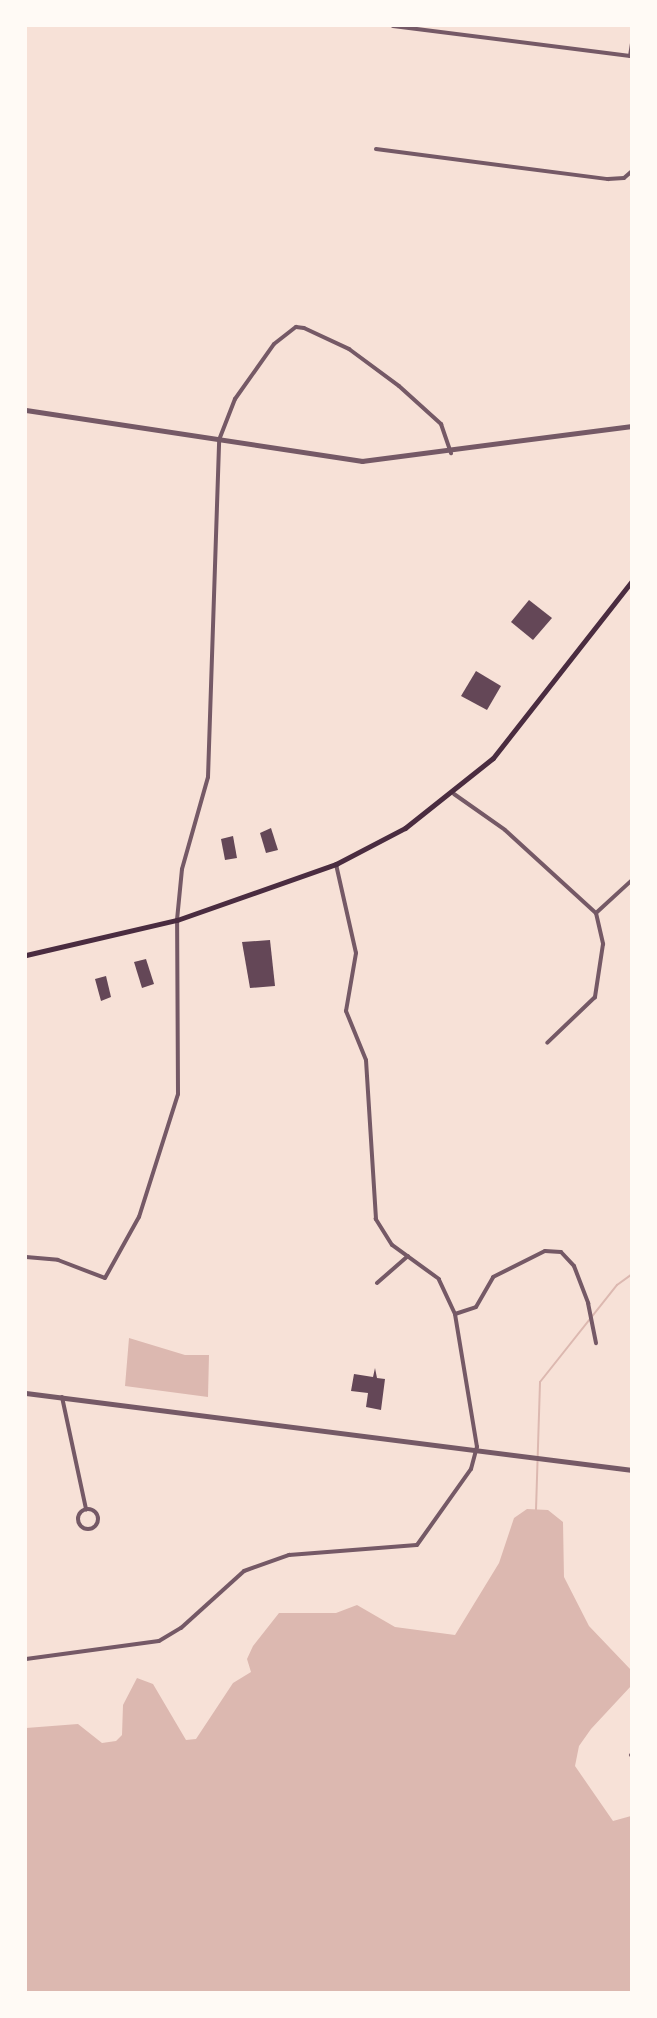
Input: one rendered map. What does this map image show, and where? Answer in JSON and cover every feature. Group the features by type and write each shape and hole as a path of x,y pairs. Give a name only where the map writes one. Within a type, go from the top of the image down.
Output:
{"main road":[{"path":"26,955 177,920 336,864 405,828 454,794 520,725 632,581"}],"street":[{"path":"393,26 631,56 632,43"},
{"path":"376,149 608,179 624,178 632,171"},
{"path":"26,1257 58,1260 105,1278 139,1217 178,1094 177,920 182,869 209,769 219,440 243,386 274,344 296,327 348,349 399,386 441,424 451,453"},
{"path":"26,410 362,460 451,453 632,426"},
{"path":"454,794 505,830 596,913 603,944 595,998 547,1043"},
{"path":"26,1659 159,1641 181,1629 244,1571 289,1555 417,1545 469,1474 477,1447 455,1314 439,1279 386,1240 376,1220 366,1060 346,1011 356,953 336,864"},
{"path":"596,913 632,880"},
{"path":"455,1314 476,1307 493,1277 545,1251 561,1252 573,1266 585,1294 596,1343"},
{"path":"377,1282 408,1256"},
{"path":"26,1393 477,1447 632,1470"},
{"path":"62,1397 86,1509 98,1517 89,1528 78,1519 86,1509"}],"shaded area":[{"path":"129,1338 185,1355 209,1355 208,1397 125,1386"},
{"path":"527,1509 548,1510 563,1522 564,1577 589,1626 631,1670 631,1686 591,1729 579,1746 575,1766 613,1821 631,1816 631,1992 26,1992 26,1728 78,1724 102,1743 116,1741 122,1735 123,1705 137,1678 153,1684 186,1740 196,1739 233,1683 251,1672 247,1659 253,1646 279,1613 336,1613 357,1605 395,1627 455,1635 499,1563 514,1518"}],"building":[{"path":"529,600 552,618 533,640 511,622"},
{"path":"476,671 501,686 487,710 461,696"},
{"path":"271,828 278,850 266,853 260,833"},
{"path":"233,836 237,858 225,860 221,839"},
{"path":"270,940 275,986 250,988 242,942"},
{"path":"146,959 154,984 142,988 134,962"},
{"path":"106,976 111,997 101,1001 95,979"},
{"path":"375,1368 377,1378 385,1379 381,1410 366,1407 368,1393 351,1391 354,1374 373,1377"}],"waterway":[{"path":"536,1510 540,1382 617,1285 632,1274"}]}
